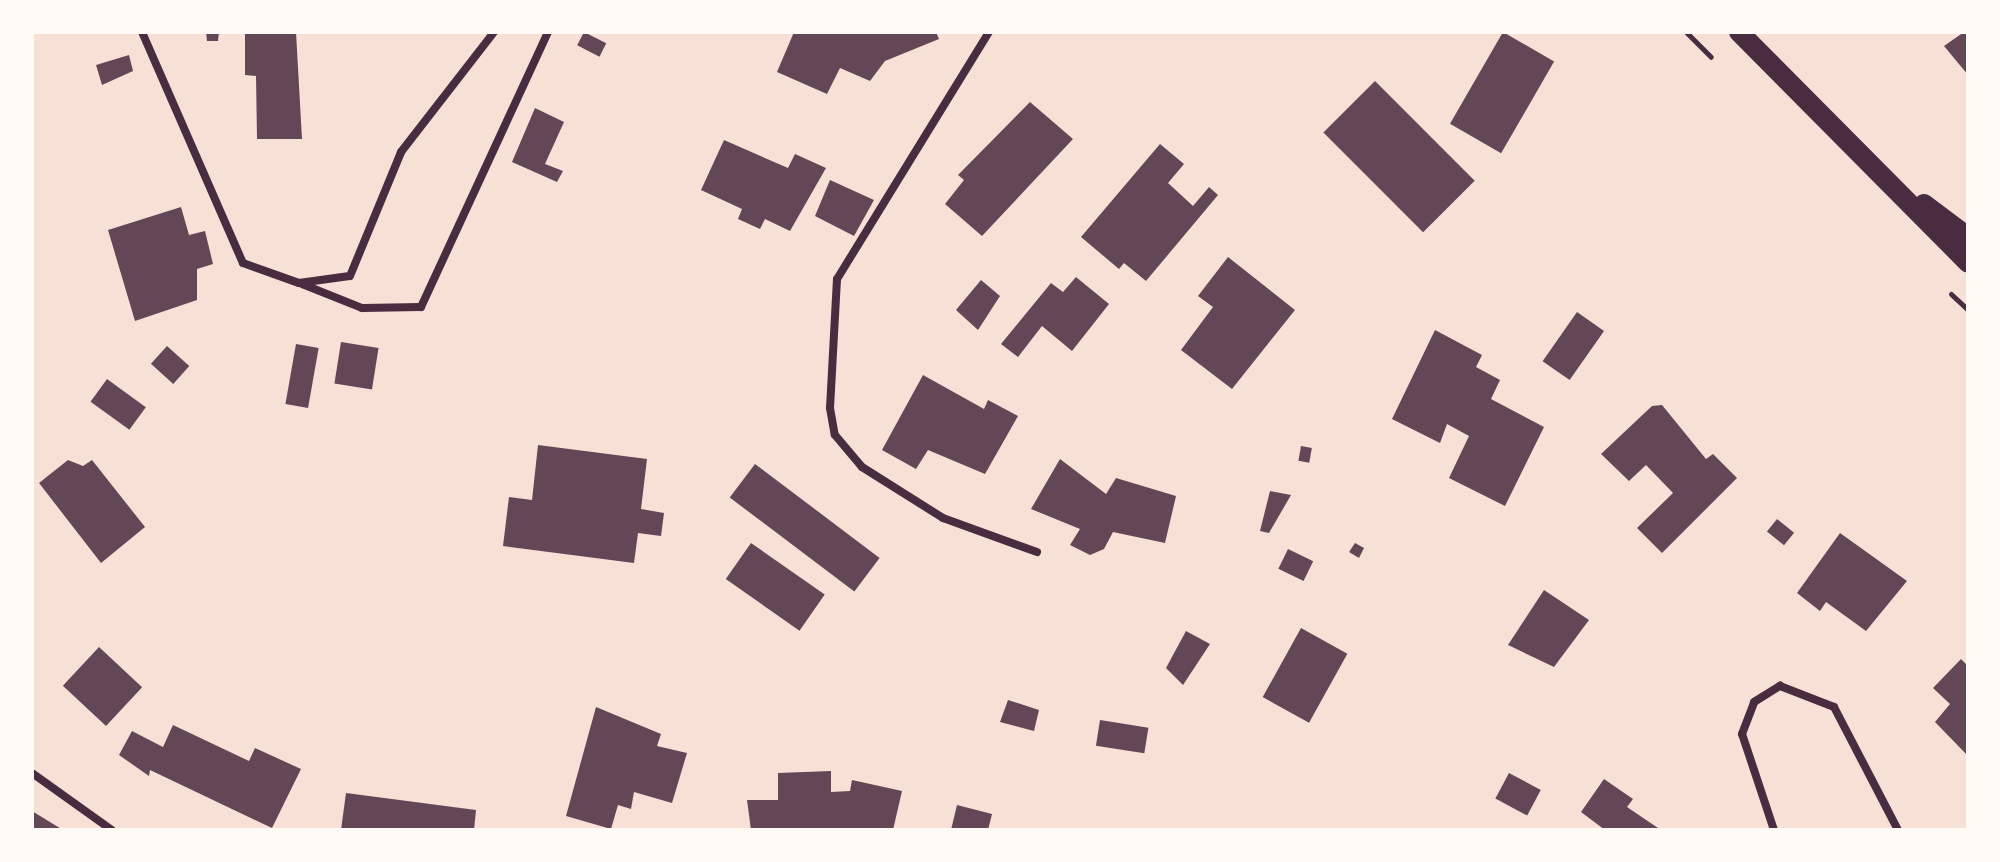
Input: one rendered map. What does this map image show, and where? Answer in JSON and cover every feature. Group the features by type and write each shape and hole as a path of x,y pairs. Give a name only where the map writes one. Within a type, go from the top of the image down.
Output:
{"main road":[{"path":"1739,32 1968,263"},
{"path":"1871,162 1968,237"}],"street":[{"path":"142,32 243,263 362,308 421,307 548,32"},
{"path":"299,283 350,276 401,152 494,32"},
{"path":"989,32 837,279 830,408 835,435 862,467 943,518 1037,552"},
{"path":"1774,830 1742,734 1754,702 1780,686 1834,707 1898,830"},
{"path":"32,773 112,830"}],"building":[{"path":"206,32 219,32 218,41 207,41"},
{"path":"245,32 296,32 302,139 257,139 256,76 245,75"},
{"path":"584,32 606,43 599,57 577,45"},
{"path":"794,32 936,32 939,39 885,61 870,81 840,68 827,94 777,72"},
{"path":"1503,32 1554,62 1501,153 1450,124"},
{"path":"1968,32 1968,75 1944,46"},
{"path":"129,55 133,71 102,85 96,65"},
{"path":"1375,81 1475,181 1423,232 1323,133"},
{"path":"1030,102 1073,139 982,236 945,204 964,180 958,175"},
{"path":"535,108 564,122 545,164 563,171 557,182 512,162"},
{"path":"724,140 788,168 795,154 826,168 790,231 765,219 760,229 738,219 742,209 701,190"},
{"path":"1160,144 1184,164 1168,183 1193,206 1209,187 1218,195 1146,281 1124,263 1119,269 1081,237"},
{"path":"830,180 874,200 854,236 815,216"},
{"path":"181,207 189,235 205,231 213,264 197,269 197,300 135,321 108,230"},
{"path":"1228,257 1295,310 1232,389 1181,350 1213,307 1198,296"},
{"path":"1076,277 1109,304 1072,351 1042,326 1018,357 1001,344 1051,283 1063,292"},
{"path":"981,280 1000,296 978,330 956,310"},
{"path":"1577,312 1604,331 1570,380 1543,361"},
{"path":"1435,330 1482,355 1476,367 1500,380 1491,399 1544,427 1505,506 1449,478 1469,436 1447,424 1440,443 1392,419"},
{"path":"341,342 379,348 372,389 334,383"},
{"path":"296,344 319,348 308,408 285,404"},
{"path":"167,346 189,366 173,384 151,364"},
{"path":"923,375 984,409 988,400 1018,416 985,474 928,450 916,469 882,450"},
{"path":"107,379 146,407 129,430 91,402"},
{"path":"1662,405 1706,459 1713,454 1737,478 1662,553 1637,528 1673,493 1646,465 1629,481 1601,454 1652,406"},
{"path":"538,445 647,459 641,509 664,513 661,536 638,533 634,563 503,546 509,497 532,500"},
{"path":"1301,446 1312,448 1309,463 1298,461"},
{"path":"1060,459 1106,494 1116,478 1176,496 1165,543 1113,532 1104,549 1090,555 1070,545 1080,529 1031,509"},
{"path":"68,460 83,466 92,460 145,527 101,563 39,483"},
{"path":"755,464 880,558 854,591 730,498"},
{"path":"1270,491 1291,495 1269,533 1260,531"},
{"path":"1777,519 1794,533 1784,545 1767,531"},
{"path":"1840,533 1907,581 1866,631 1826,602 1820,611 1797,593"},
{"path":"751,543 825,595 799,631 726,579"},
{"path":"1355,543 1364,548 1359,558 1349,552"},
{"path":"1288,549 1313,561 1304,581 1278,569"},
{"path":"1544,590 1589,620 1554,667 1508,645"},
{"path":"1301,628 1347,654 1309,723 1263,697"},
{"path":"1186,631 1210,644 1183,685 1166,668"},
{"path":"99,647 142,687 106,726 63,686"},
{"path":"1961,659 1968,666 1968,756 1935,722 1950,704 1933,688"},
{"path":"1008,700 1039,710 1034,731 1000,722"},
{"path":"596,707 661,734 657,746 687,753 672,803 634,792 631,809 618,805 611,829 566,816"},
{"path":"1100,720 1148,728 1144,753 1096,746"},
{"path":"173,725 249,761 255,748 301,769 272,828 150,770 149,776 119,755 132,731 163,747"},
{"path":"831,771 831,792 850,791 852,780 902,791 893,830 751,830 747,800 778,800 778,773"},
{"path":"1509,773 1541,790 1527,816 1495,799"},
{"path":"1604,779 1633,799 1627,807 1661,830 1605,830 1581,812"},
{"path":"346,793 476,810 474,830 341,830"},
{"path":"957,805 992,814 988,830 951,830"},
{"path":"32,811 63,830 32,830"}]}
